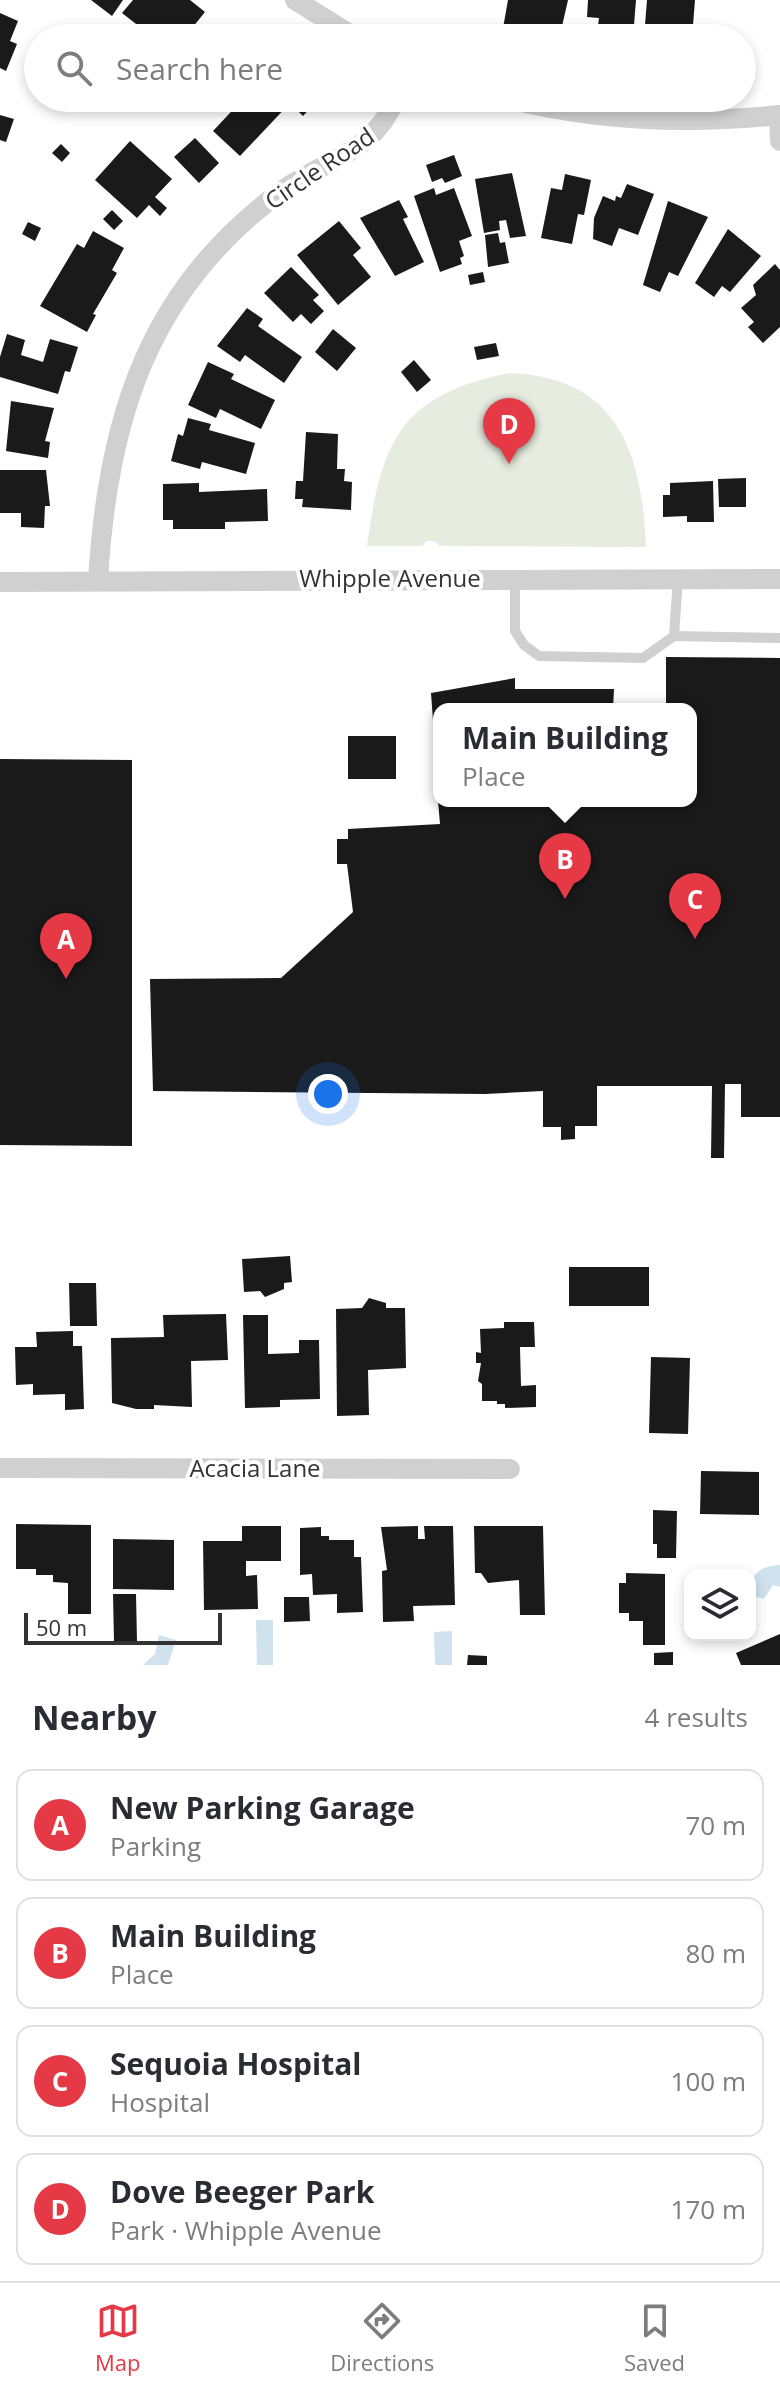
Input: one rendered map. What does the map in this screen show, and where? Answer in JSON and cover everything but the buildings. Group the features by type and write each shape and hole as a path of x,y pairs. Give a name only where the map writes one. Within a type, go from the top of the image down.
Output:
{"street":[{"path":"295,0 334,24"},
{"name":"Circle Road","path":"98,581 109,467 121,415 139,369 162,326 216,251 249,218 285,189 377,134 389,112"},
{"path":"570,112 642,121 779,115 780,141"},
{"name":"Whipple Avenue","path":"0,582 780,579"},
{"name":"Acacia Lane","path":"0,1468 510,1469"}],"lane":[{"path":"515,578 515,631 524,645 539,656 643,658 674,636 780,638"},
{"path":"674,636 678,578"}],"shaded area":[{"path":"509,373 546,378 576,389 599,405 617,426 630,451 638,480 646,547 440,546 435,541 427,541 422,546 367,546 380,478 389,452 402,429 419,410 442,395"}],"water":[{"path":"780,1565 780,1587 773,1585 764,1599 756,1597 756,1574 767,1567"},
{"path":"256,1620 273,1620 273,1665 257,1665"},
{"path":"452,1631 452,1665 435,1665 434,1632"},
{"path":"159,1635 176,1640 168,1665 143,1665 155,1654"}],"place":[{"name":"Dove Beeger Park","path":"509,464"},
{"name":"Main Building","path":"565,899"},
{"name":"Sequoia Hospital","path":"695,939"},
{"name":"New Parking Garage","path":"66,979"}]}
